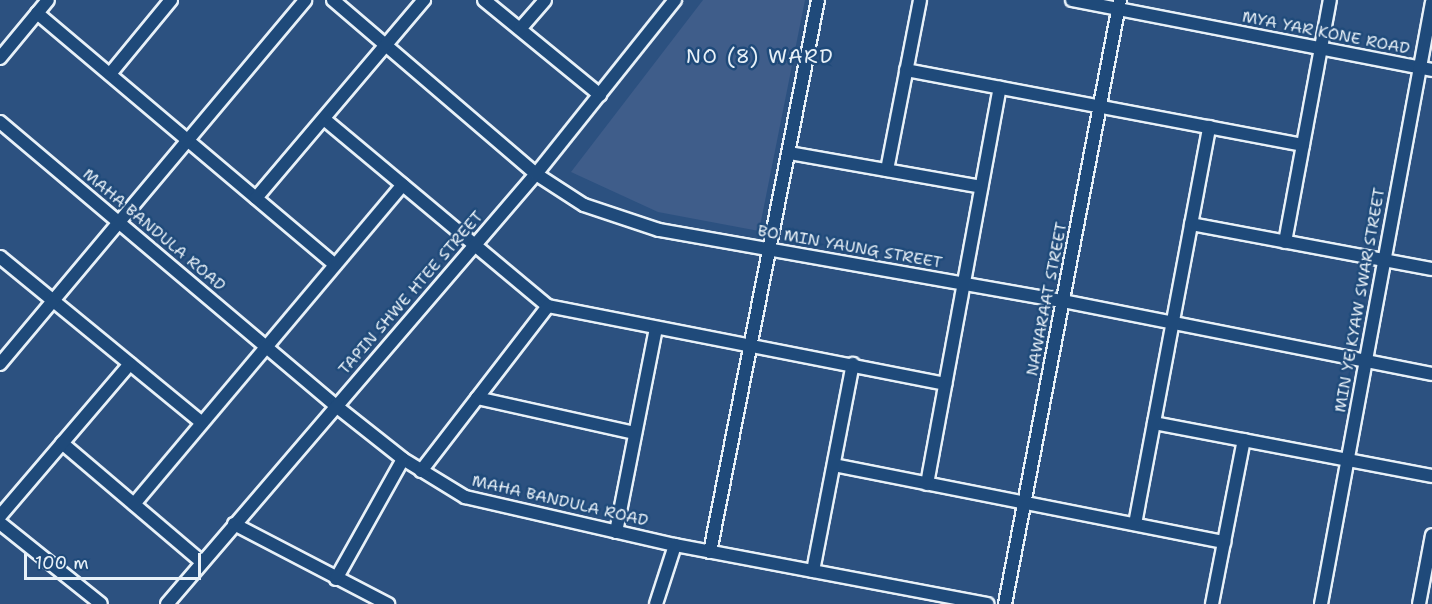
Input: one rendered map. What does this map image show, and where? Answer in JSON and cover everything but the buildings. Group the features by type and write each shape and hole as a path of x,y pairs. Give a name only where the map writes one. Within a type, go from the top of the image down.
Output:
{"street":[{"path":"0,58 48,0"},
{"path":"110,74 171,0"},
{"path":"0,364 305,0"},
{"name":"BO MIN YAUNG STREET","path":"333,0 536,174 584,205 648,226 770,250 1063,301 1432,374"},
{"path":"256,198 424,0"},
{"path":"484,0 600,95"},
{"path":"520,29 545,0"},
{"name":"TAPIN SHWE HTEE STREET","path":"167,604 536,174 675,0"},
{"path":"711,552 818,0"},
{"path":"887,170 920,0"},
{"name":"MYA YAR KONE ROAD","path":"1072,0 1119,5 1321,49 1426,69"},
{"path":"1285,242 1330,0"},
{"name":"MIN YE KYAW SWAR STREET","path":"1321,604 1384,261 1426,69 1432,2"},
{"name":"NAWARAAT STREET","path":"1005,604 1119,5"},
{"path":"37,13 335,265"},
{"path":"906,70 1303,145"},
{"path":"927,484 1000,88"},
{"path":"324,119 548,306 853,364 945,384"},
{"name":"MAHA BANDULA ROAD","path":"0,122 120,220 336,406 403,459 465,497 675,545 987,604"},
{"path":"1135,524 1209,127"},
{"path":"789,153 981,187"},
{"path":"134,504 403,185"},
{"path":"1191,224 1432,269"},
{"path":"0,257 202,423"},
{"path":"421,471 548,306"},
{"path":"616,532 656,328"},
{"path":"0,516 130,364"},
{"path":"813,571 853,364"},
{"path":"477,399 635,433"},
{"path":"1154,423 1432,476"},
{"path":"1212,604 1244,440"},
{"path":"62,443 202,562"},
{"path":"336,579 403,459"},
{"path":"834,465 1224,542"},
{"path":"0,523 101,604"},
{"path":"234,524 380,603"},
{"path":"1419,604 1428,576 1432,535"},
{"path":"656,604 675,545"}],"shaded area":[{"path":"703,0 805,0 759,231 658,212 571,172"}],"district":[{"name":"NO (8) WARD","path":"760,56"}]}
